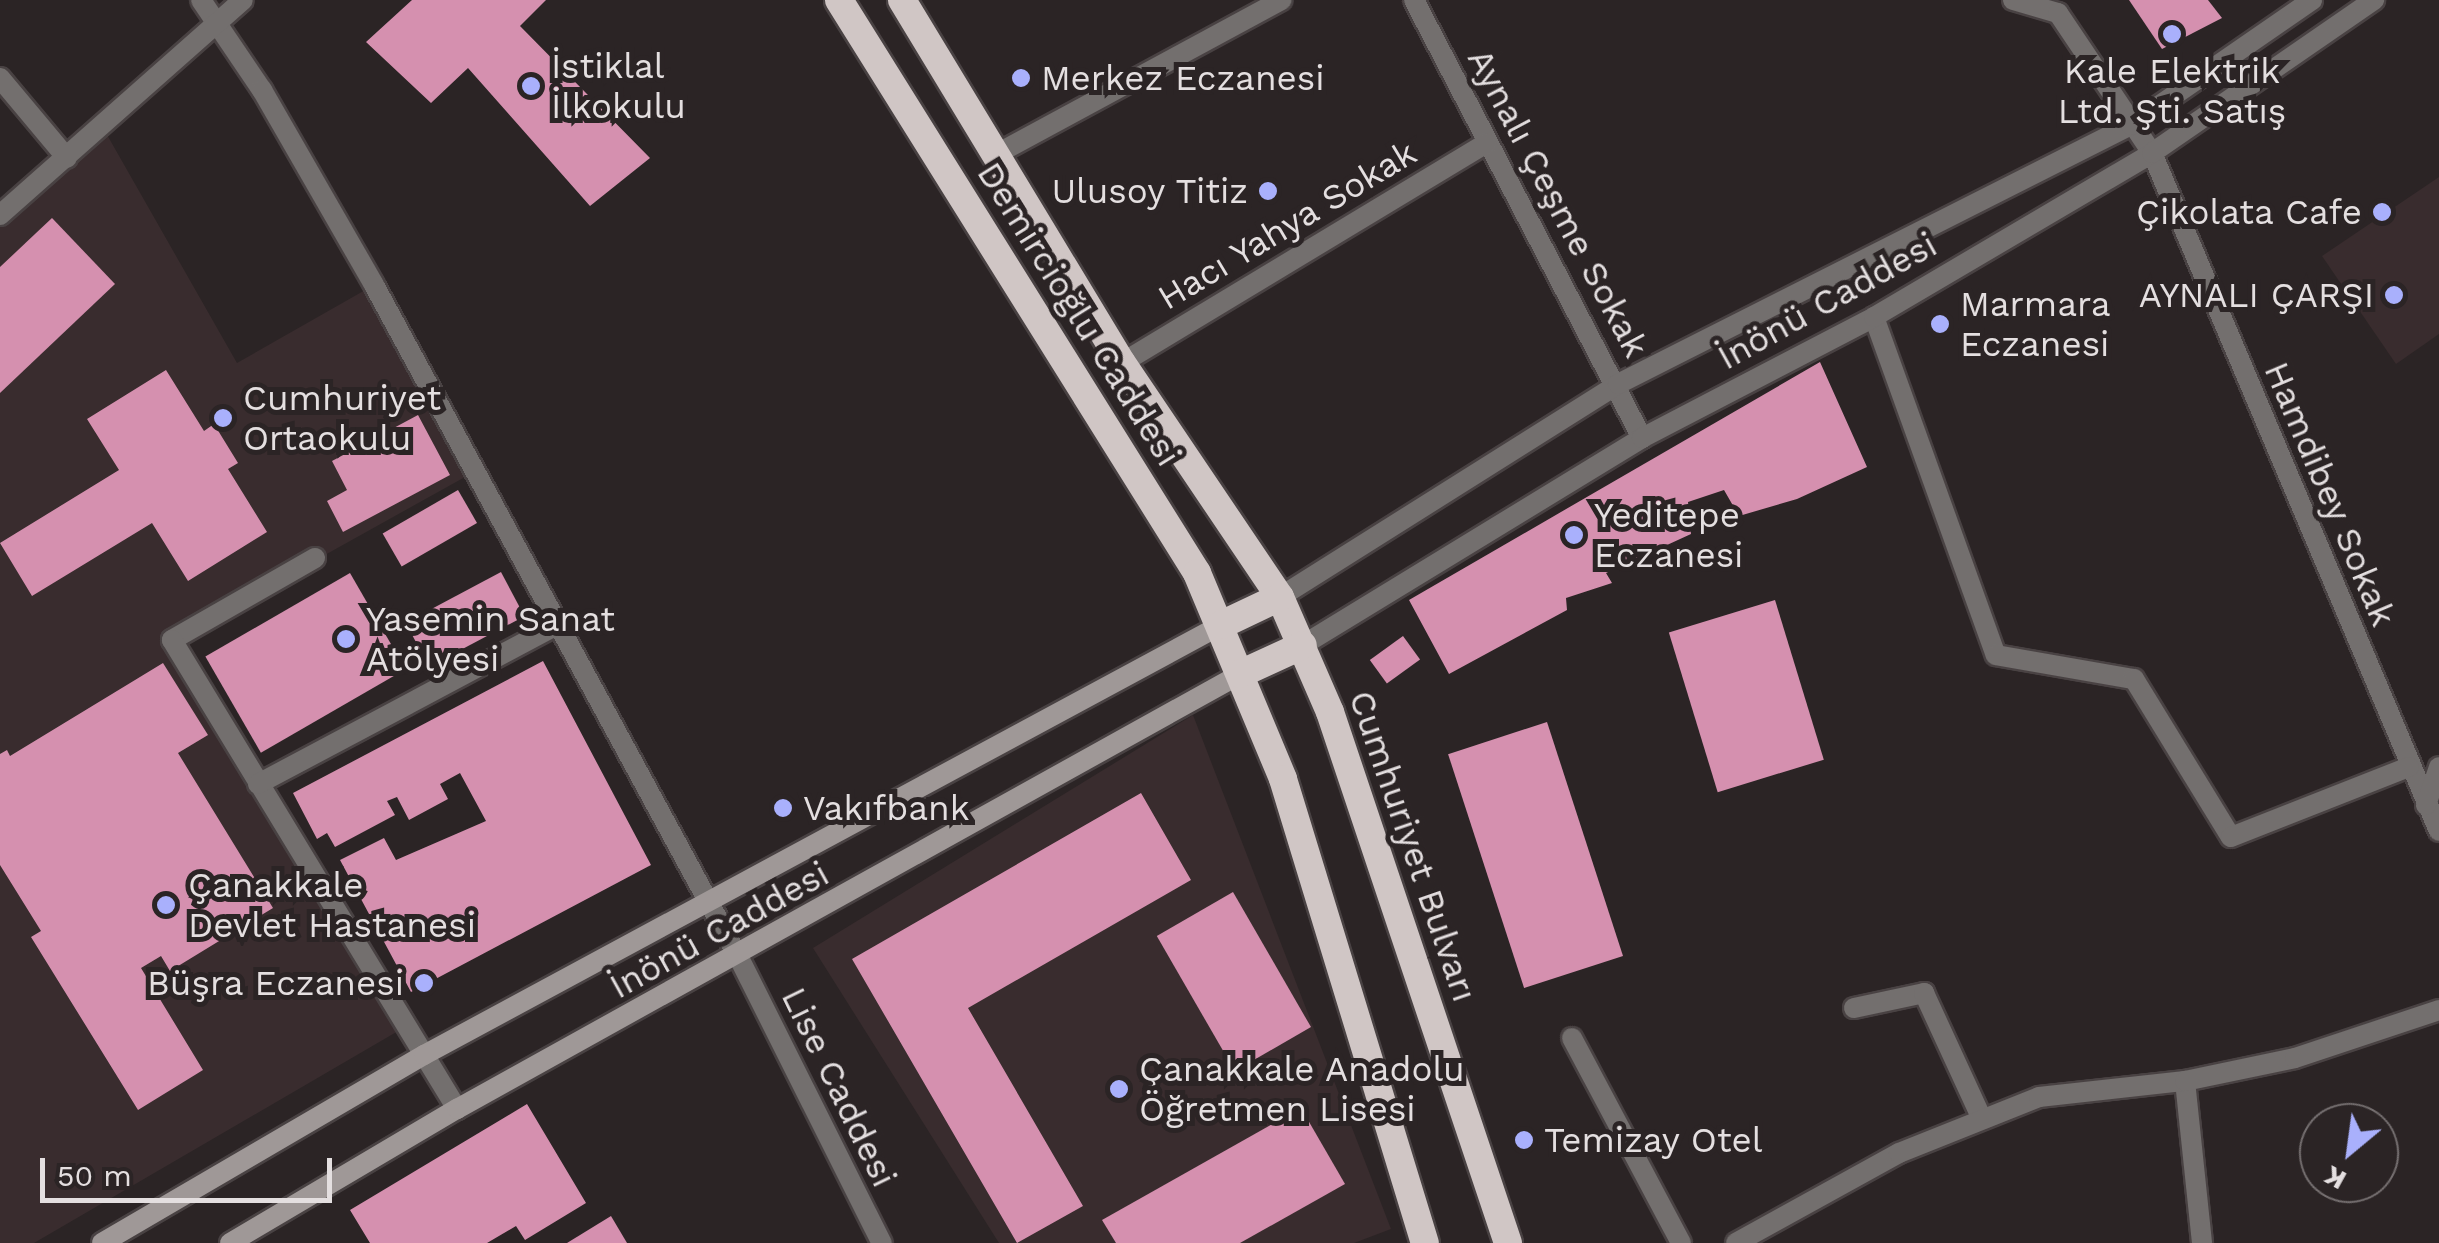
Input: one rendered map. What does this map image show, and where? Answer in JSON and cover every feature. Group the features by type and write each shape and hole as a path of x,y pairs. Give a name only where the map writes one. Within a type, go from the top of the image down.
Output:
{"highway":[{"name":"Demircioğlu Caddesi","path":"839,0 1196,573 1240,674"},
{"name":"Demircioğlu Caddesi","path":"902,0 1122,364 1280,597 1303,645"},
{"path":"1221,626 1280,597"},
{"path":"1303,645 1240,674 1283,778 1425,1243"},
{"name":"Cumhuriyet Bulvarı","path":"1303,645 1508,1243"}],"main road":[{"name":"İnönü Caddesi","path":"102,1243 424,1056 709,906 1221,626"},
{"name":"İnönü Caddesi","path":"230,1243 457,1110 739,958 1240,674"}],"street":[{"name":"Lise Caddesi","path":"201,0 219,22 366,270 555,626 739,958 882,1243"},
{"path":"0,215 242,0"},
{"path":"994,156 1281,0"},
{"name":"Aynalı Çeşme Sokak","path":"1414,0 1486,143 1618,384 1642,438"},
{"name":"Hamdibey Sokak","path":"2013,0 2058,12 2152,153 2439,831"},
{"name":"İnönü Caddesi","path":"1280,597 1618,384 2132,125 2312,0"},
{"name":"İnönü Caddesi","path":"1303,645 1642,438 1874,316 2152,153 2374,0"},
{"path":"0,78 67,158"},
{"name":"Hacı Yahya Sokak","path":"1122,364 1486,143"},
{"path":"1874,316 1996,655 2134,678 2231,836 2409,767"},
{"path":"316,558 172,640 457,1110"},
{"path":"258,784 555,626"},
{"path":"2426,805 2439,767"},
{"path":"1854,1008 1924,993 1982,1119"},
{"path":"1736,1243 1900,1153 2038,1096 2185,1081 2295,1058 2439,1010"},
{"path":"1572,1038 1681,1243"},
{"path":"2185,1081 2202,1243"}],"shaded area":[{"path":"102,126 237,363 374,285 474,472 172,640 405,1027 34,1243 0,1243 0,215"},
{"name":"AYNALI ÇARŞI","path":"2439,177 2439,334 2396,364 2322,256"},
{"name":"Çanakkale Anadolu Öğretmen Lisesi","path":"1193,715 1391,1229 1354,1243 999,1243 813,948"}],"building":[{"name":"İstiklal İlkokulu","path":"412,0 546,0 520,26 650,158 590,206 468,68 431,103 366,42"},
{"name":"Kale Elektrik Ltd. Şti. Satış","path":"2129,0 2208,0 2222,18 2162,49"},
{"path":"52,218 115,284 0,393 0,267"},
{"path":"1820,362 1867,467 1797,499 1739,516 1724,490 1688,502 1691,534 1606,573 1612,583 1566,598 1567,610 1449,674 1409,600"},
{"path":"166,370 204,431 214,424 238,463 228,469 267,532 188,581 152,523 32,596 0,543 119,470 87,419"},
{"path":"418,415 450,475 343,532 327,501 347,490 332,461"},
{"path":"458,490 477,523 402,566 383,534"},
{"path":"501,572 524,616 429,667 406,623"},
{"path":"350,573 406,669 261,753 205,656"},
{"path":"1775,600 1824,760 1718,792 1669,632"},
{"path":"1403,636 1420,659 1387,684 1370,660"},
{"path":"543,661 651,865 411,992 340,860 384,838 396,860 486,821 460,773 440,784 448,799 409,820 397,797 387,801 395,815 335,847 327,833 317,839 293,793"},
{"path":"163,663 208,735 178,753 273,908 170,971 161,956 141,968 203,1070 138,1110 31,937 41,931 0,865 0,754 7,750 10,756"},
{"path":"1547,722 1623,956 1524,988 1448,754"},
{"path":"1141,793 1191,880 968,1008 1083,1206 1017,1243 852,959"},
{"path":"1233,892 1311,1027 1235,1071 1157,936"},
{"path":"527,1104 586,1203 525,1240 516,1226 487,1243 370,1243 350,1210"},
{"path":"1301,1108 1345,1184 1240,1243 1116,1243 1102,1220"},
{"path":"611,1216 627,1243 567,1243"}],"place":[{"name":"Kale Elektrik Ltd. Şti. Satış","path":"2172,34"},
{"name":"Merkez Eczanesi","path":"1021,78"},
{"name":"İstiklal İlkokulu","path":"531,86"},
{"name":"Ulusoy Titiz","path":"1268,191"},
{"name":"Çikolata Cafe","path":"2382,212"},
{"name":"AYNALI ÇARŞI","path":"2394,295"},
{"name":"Marmara Eczanesi","path":"1940,324"},
{"name":"Cumhuriyet Ortaokulu","path":"223,418"},
{"name":"Yeditepe Eczanesi","path":"1574,535"},
{"name":"Yasemin Sanat Atölyesi","path":"346,639"},
{"name":"Vakıfbank","path":"783,808"},
{"name":"Çanakkale Devlet Hastanesi","path":"166,905"},
{"name":"Büşra Eczanesi","path":"424,983"},
{"name":"Çanakkale Anadolu Öğretmen Lisesi","path":"1119,1089"},
{"name":"Temizay Otel","path":"1524,1140"}]}
